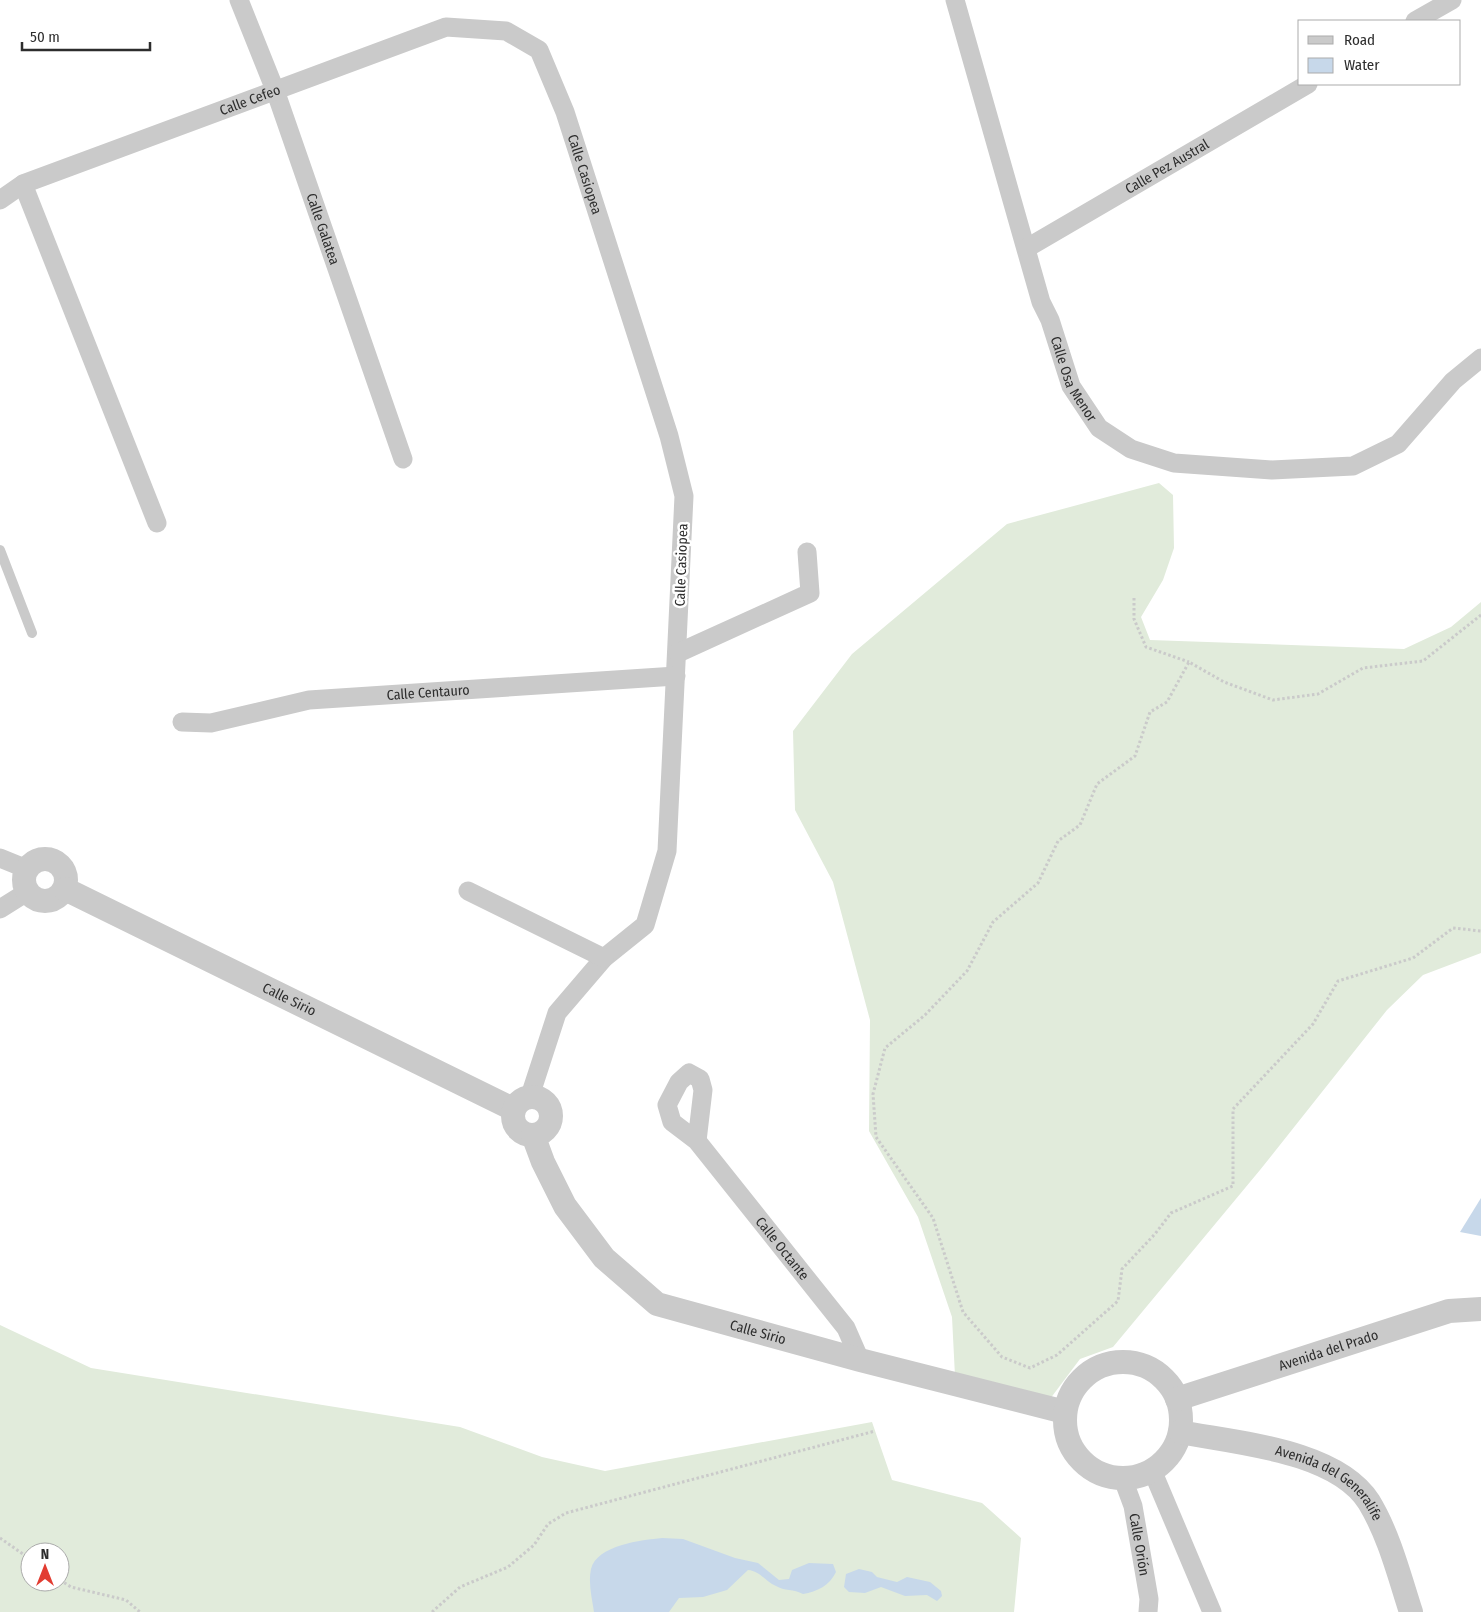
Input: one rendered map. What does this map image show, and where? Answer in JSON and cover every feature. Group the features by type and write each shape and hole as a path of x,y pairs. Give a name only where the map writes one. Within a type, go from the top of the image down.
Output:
{"street":[{"name":"Calle Galatea","path":"239,0 275,90 403,459"},
{"name":"Calle Osa Menor","path":"955,0 989,126 1041,302 1050,320 1071,386 1099,428 1131,449 1174,463 1272,470 1353,466 1398,444 1453,381 1481,358"},
{"path":"1417,20 1452,0"},
{"name":"Calle Cefeo","path":"0,200 24,184 446,26 506,31"},
{"name":"Calle Casiopea","path":"506,31 539,50 565,112 669,436 684,496 668,851 645,925 604,958 557,1013 522,1103"},
{"name":"Calle Pez Austral","path":"1026,248 1306,85"},
{"path":"24,184 157,523"},
{"path":"678,653 810,593 807,552"},
{"name":"Calle Centauro","path":"182,722 212,723 309,700 676,676"},
{"path":"0,858 27,880 33,898 42,902 51,901 60,896 65,889 67,878 63,868 55,861 44,859 34,862 27,880 0,909"},
{"name":"Calle Sirio","path":"65,889 522,1103"},
{"path":"468,891 604,958"},
{"path":"545,1101 552,1114 547,1128 534,1135 519,1130 512,1117 522,1103 545,1101"},
{"name":"Calle Sirio","path":"534,1135 543,1162 565,1206 604,1258 657,1304 860,1360 1064,1412"},
{"name":"Calle Octante","path":"697,1141 846,1328 860,1360"},
{"name":"Avenida del Prado","path":"1178,1399 1449,1311 1481,1309"},
{"path":"1127,1362 1148,1367 1166,1380 1178,1399 1181,1415 1180,1432 1175,1447 1165,1460 1152,1470 1138,1476 1123,1478 1104,1475 1086,1466 1073,1451 1065,1432 1064,1412 1071,1392 1085,1375 1105,1364 1127,1362"},
{"name":"Avenida del Generalife","path":"1180,1432 1278,1451 1333,1470 1352,1483 1368,1501 1385,1536 1411,1612"},
{"path":"1152,1470 1212,1612"},
{"name":"Calle Orión","path":"1123,1478 1134,1515 1149,1599 1148,1612"}],"lane":[{"path":"0,550 32,633"}],"path":[{"path":"1134,598 1134,620 1146,647 1189,662 1224,682 1273,700 1318,694 1363,668 1422,661 1481,615"},
{"path":"1189,662 1167,702 1150,712 1135,756 1097,784 1080,825 1058,841 1038,883 993,922 967,971 925,1015 885,1048 873,1094 876,1137 933,1218 963,1312 1002,1357 1030,1368 1057,1355 1118,1301 1122,1269 1155,1234 1171,1213 1233,1186 1233,1109 1313,1024 1338,981 1413,958 1453,928 1481,931"},
{"path":"432,1612 460,1587 508,1567 534,1546 548,1524 566,1513 875,1431"},
{"path":"0,1538 20,1552"},
{"path":"70,1587 126,1600 140,1612"}],"green space":[{"path":"1159,483 1173,495 1174,548 1163,580 1141,617 1150,640 1404,649 1451,627 1481,602 1481,953 1423,975 1387,1010 1260,1170 1113,1347 1080,1359 1050,1399 955,1376 952,1317 918,1217 869,1131 870,1020 833,882 795,810 793,731 852,654 1007,524"},
{"path":"0,1325 91,1368 460,1427 542,1457 605,1471 872,1422 892,1480 982,1503 1021,1538 1014,1612 0,1612"}],"water":[{"path":"1481,1198 1481,1236 1460,1232"},
{"path":"662,1538 683,1539 735,1558 758,1563 779,1580 789,1579 792,1570 809,1563 833,1564 836,1572 830,1581 822,1587 813,1592 803,1594 779,1588 756,1572 748,1570 727,1590 703,1597 679,1598 669,1612 594,1612 590,1580 591,1569 595,1561 602,1554 621,1545"},
{"path":"859,1569 872,1572 877,1577 897,1582 907,1577 930,1582 941,1591 942,1596 937,1601 927,1595 905,1596 881,1587 865,1593 849,1592 844,1587 846,1574"}]}
